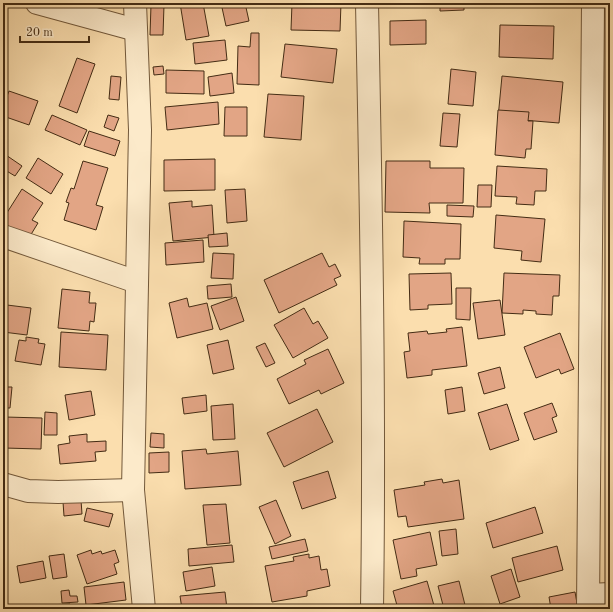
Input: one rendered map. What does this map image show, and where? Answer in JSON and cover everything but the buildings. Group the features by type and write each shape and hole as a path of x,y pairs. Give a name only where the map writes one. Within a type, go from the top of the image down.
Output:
{"street":[{"path":"37,3 136,30"},
{"path":"135,3 140,130 134,490 144,609"},
{"path":"367,3 372,274 372,609"},
{"path":"593,3 596,599"},
{"path":"3,236 137,282"},
{"path":"3,484 28,491 58,492 134,490"}]}
